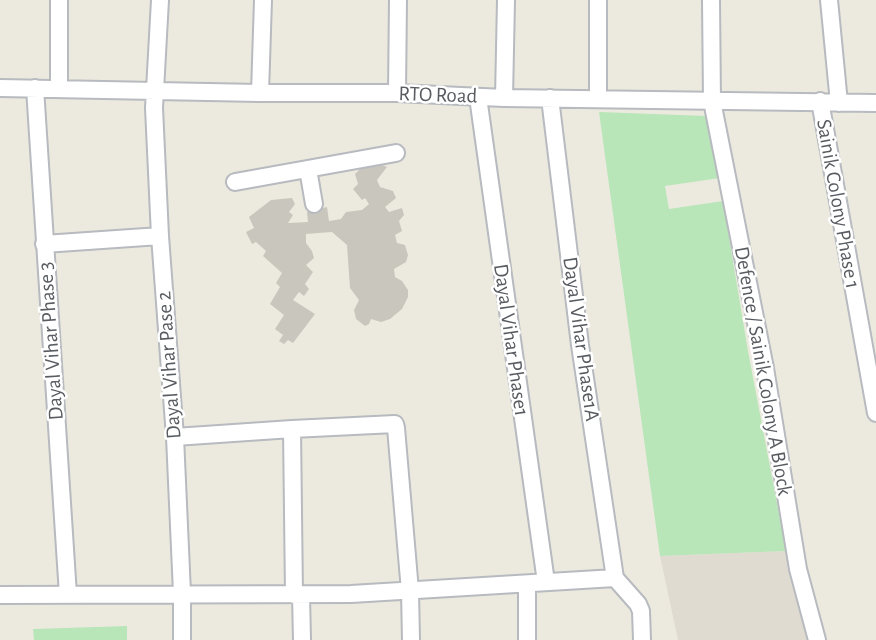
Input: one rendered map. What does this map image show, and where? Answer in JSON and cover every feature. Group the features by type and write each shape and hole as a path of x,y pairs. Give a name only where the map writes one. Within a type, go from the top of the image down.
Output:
{"street":[{"path":"59,0 59,88"},
{"name":"Dayal Vihar Pase 2","path":"160,0 154,90 160,236 175,436 182,640"},
{"path":"260,93 263,0"},
{"path":"397,93 398,0"},
{"path":"504,98 506,0"},
{"path":"598,0 598,99"},
{"name":"Defence / Sainik Colony A Block","path":"711,0 712,101 765,368 798,569 817,640"},
{"path":"829,0 839,103"},
{"name":"RTO Road","path":"0,88 397,93 504,98 820,101 876,104"},
{"name":"Dayal Vihar Phase 3","path":"35,88 68,595"},
{"name":"Dayal Vihar Phase1","path":"478,97 546,582"},
{"name":"Dayal Vihar Phase1A","path":"550,98 580,345 615,579"},
{"name":"Sainik Colony Phase 1","path":"820,101 876,412"},
{"path":"235,182 396,153"},
{"path":"308,169 314,204"},
{"path":"44,244 160,236"},
{"path":"175,436 394,424 410,591 411,640"},
{"path":"292,429 298,595 302,640"},
{"path":"0,595 182,593 298,595 615,579 638,604 641,611 642,640"},
{"path":"527,584 527,640"}],"shaded area":[{"path":"786,551 810,640 678,640 660,556"}],"green space":[{"path":"599,112 708,116 720,178 665,186 669,209 723,201 748,351 786,551 660,556"},
{"path":"127,626 127,640 34,640 33,629"}],"building":[{"path":"373,161 387,167 377,180 380,187 393,191 396,198 385,207 389,212 402,208 404,215 399,221 402,231 395,235 397,243 405,245 408,255 406,262 394,269 395,277 402,281 408,290 408,297 402,309 390,319 381,322 371,319 365,326 356,319 354,310 359,300 350,288 347,245 332,232 306,234 306,243 314,258 306,265 313,272 305,284 309,289 304,296 299,292 293,300 315,314 293,343 288,340 284,344 279,341 283,335 275,329 284,315 270,304 280,287 276,283 282,273 263,256 266,251 256,242 252,244 246,232 254,228 249,217 271,200 292,198 295,204 289,212 293,215 288,223 308,222 307,212 327,207 329,221 341,219 346,212 362,210 369,204 365,198 362,200 353,189 358,184 355,174"}]}
